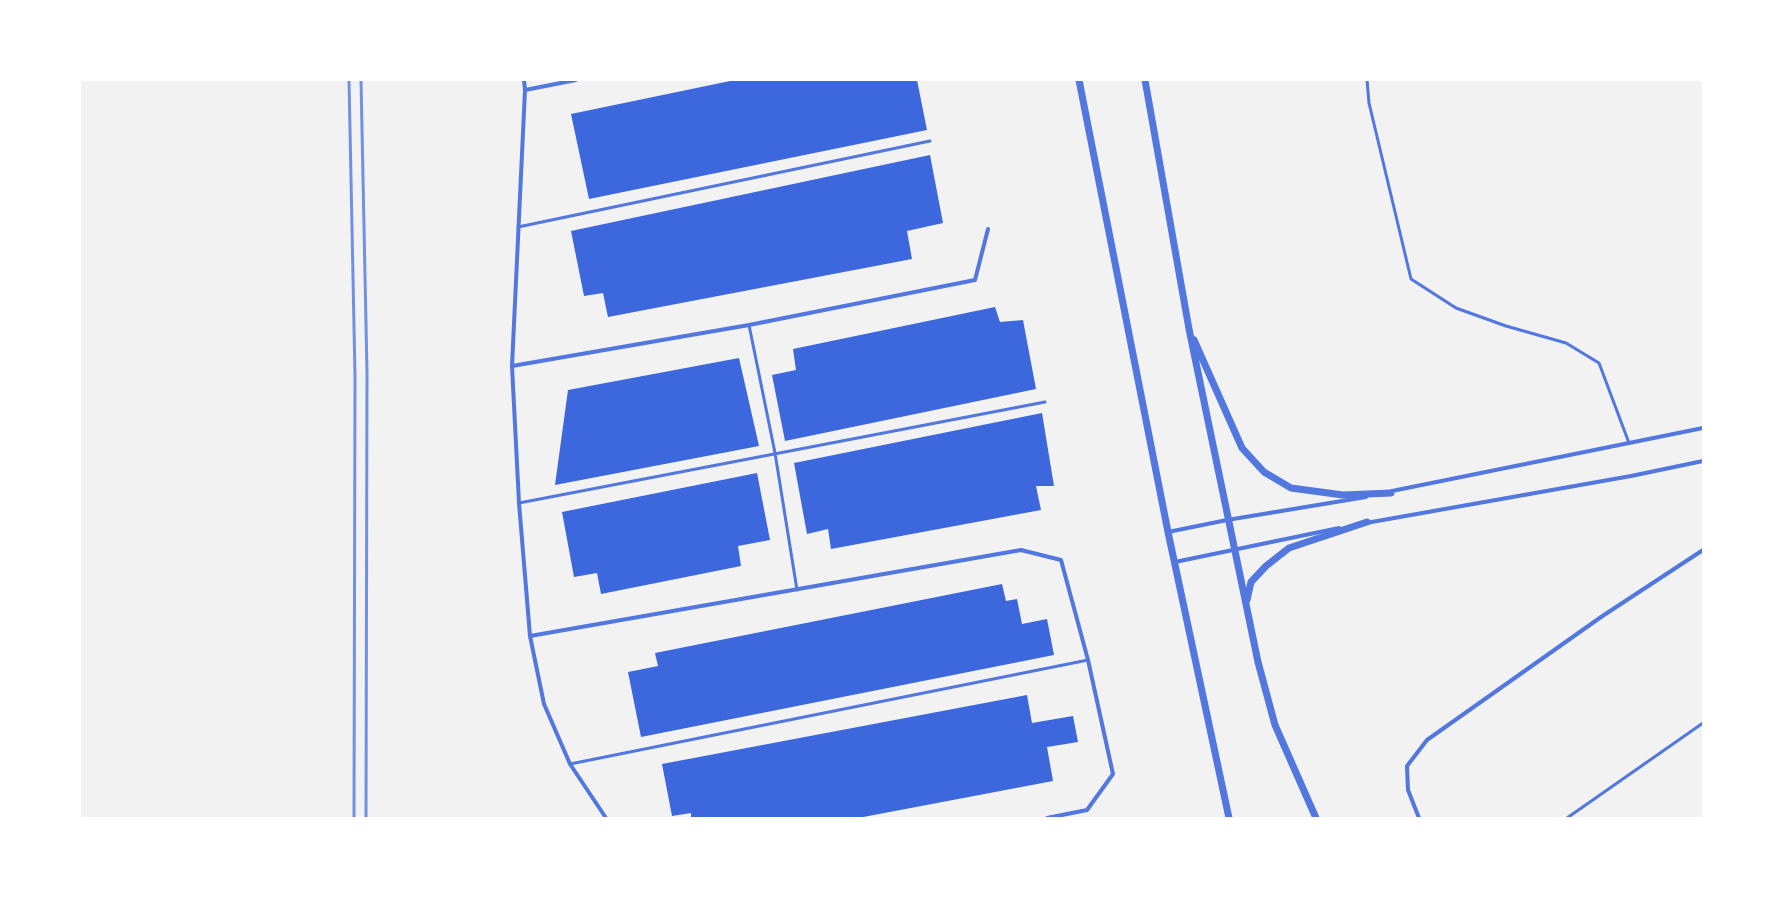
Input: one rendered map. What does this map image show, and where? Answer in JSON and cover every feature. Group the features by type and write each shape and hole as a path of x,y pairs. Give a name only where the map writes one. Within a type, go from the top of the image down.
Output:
{"street":[{"path":"524,80 526,90 512,366 519,503 530,636 544,704 570,764 606,818"},
{"path":"526,90 576,80"},
{"path":"1079,80 1168,532 1229,818"},
{"path":"1146,80 1189,329 1258,662 1275,725 1316,818"},
{"path":"512,366 749,325 975,280 988,229"},
{"path":"1189,329 1242,448 1264,472 1291,488 1343,495 1391,493"},
{"path":"1168,532 1228,520 1391,493 1392,491 1703,428"},
{"path":"1175,562 1367,522 1631,476 1703,461"},
{"path":"1246,601 1251,582 1266,566 1289,548 1367,522"},
{"path":"530,636 1021,550 1061,560 1088,660 1113,774 1087,810 1047,818"},
{"path":"1419,818 1408,790 1407,766 1428,740 1601,617 1703,550"}],"lane":[{"path":"1367,80 1369,103 1410,279 1456,308 1506,326 1566,343 1599,363 1629,443"},
{"path":"518,227 930,140"},
{"path":"749,325 775,453 797,590"},
{"path":"519,503 1045,402"},
{"path":"570,764 1088,660"},
{"path":"1568,818 1703,723"}],"building":[{"path":"735,80 917,80 927,130 589,199 571,114"},
{"path":"930,155 943,223 907,231 912,259 608,317 603,293 584,296 571,231"},
{"path":"995,307 1000,322 1023,320 1036,389 785,441 772,375 796,370 793,349"},
{"path":"739,358 759,446 555,485 568,390"},
{"path":"1042,413 1054,486 1036,486 1041,510 831,549 828,529 807,534 794,463"},
{"path":"757,473 770,540 738,546 741,566 601,594 597,573 574,577 562,512"},
{"path":"1002,584 1006,601 1017,599 1022,624 1047,619 1054,655 641,737 628,672 658,666 655,653"},
{"path":"1027,695 1032,723 1073,716 1078,742 1047,747 1053,781 858,818 691,818 691,813 672,816 662,764"}],"railway":[{"path":"349,80 355,376 354,818"},
{"path":"361,80 367,373 366,818"}]}
